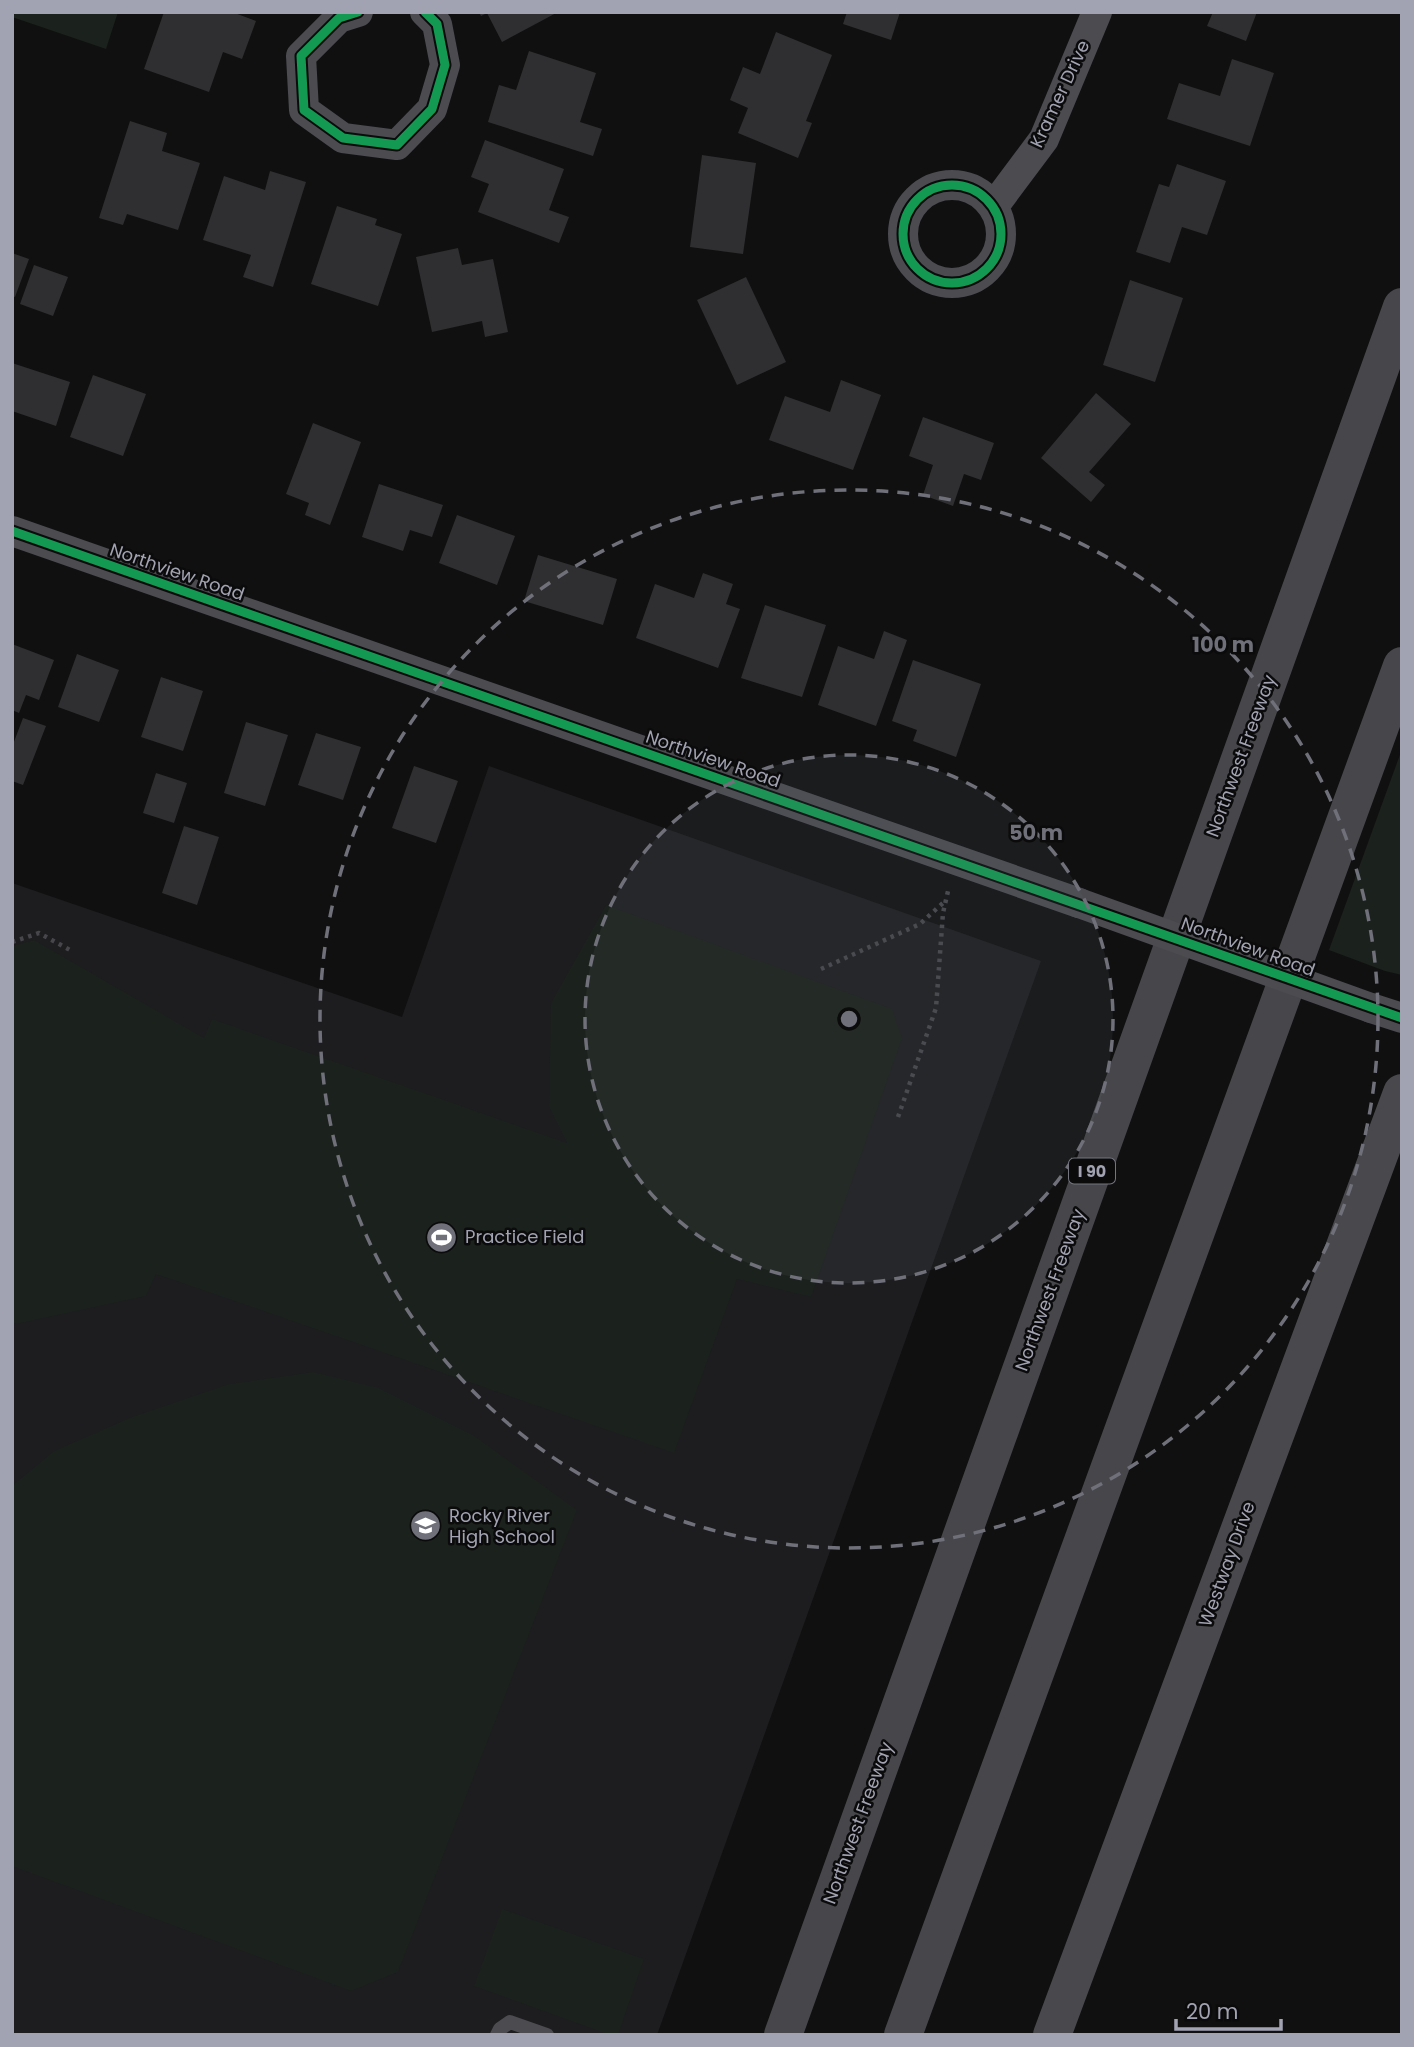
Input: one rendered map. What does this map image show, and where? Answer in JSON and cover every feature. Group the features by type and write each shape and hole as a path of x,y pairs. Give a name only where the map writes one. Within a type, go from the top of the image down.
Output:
{"highway":[{"name":"Northwest Freeway","path":"783,2035 1402,307"},
{"path":"903,2035 1402,666"}],"main road":[{"name":"Westway Drive","path":"1052,2035 1402,1093"}],"street":[{"path":"358,12 339,18 301,56 304,110 342,138 397,145 432,109 445,65 437,24 425,12"},
{"name":"Kramer Drive","path":"994,206 1044,139 1097,12"},
{"name":"Northview Road","path":"12,531 1402,1018"}],"lane":[{"path":"497,2035 500,2029 510,2022 547,2035"}],"path":[{"path":"898,1117 936,1008 945,901 949,886"},
{"path":"821,969 920,924 945,901"},
{"path":"12,942 39,933 70,950"}],"shaded area":[{"path":"12,12 118,12 106,49 12,17"},
{"path":"1402,749 1402,975 1329,950"},
{"name":"Rocky River High School","path":"489,766 1041,961 657,2035 12,2035 12,883 402,1017"},
{"path":"606,905 892,1009 902,1038 811,1297 737,1279 674,1453 156,1274 146,1296 12,1323 12,946 34,940 204,1038 212,1019 567,1143 549,1107 551,1003"},
{"path":"313,1372 379,1388 473,1435 577,1510 398,1972 351,1991 12,1866 12,1486 54,1451 132,1417 229,1384"},
{"path":"502,1909 644,1959 618,2035 610,2035 474,1986"}],"building":[{"path":"164,12 232,12 256,21 242,59 223,52 209,92 144,69"},
{"path":"479,12 558,12 502,42 487,13 481,16"},
{"path":"847,12 900,12 891,40 843,24"},
{"path":"1213,12 1257,12 1246,41 1207,26"},
{"path":"776,32 832,55 806,121 812,123 798,158 738,133 748,108 730,100 743,67 760,74"},
{"path":"529,51 596,73 580,122 602,129 593,156 488,122 499,85 516,90"},
{"path":"1232,59 1274,73 1250,146 1167,119 1179,83 1220,96"},
{"path":"130,121 167,133 162,151 200,163 178,230 127,214 123,225 99,218"},
{"path":"485,140 564,169 549,210 569,217 559,243 478,212 489,184 471,177"},
{"path":"702,155 756,163 743,254 690,247"},
{"path":"1177,164 1226,181 1207,235 1182,227 1170,263 1136,252 1159,184 1169,187"},
{"path":"270,171 306,182 273,287 243,277 251,255 203,240 224,176 265,190"},
{"path":"337,206 377,219 375,225 402,234 378,306 311,284"},
{"path":"458,248 462,265 493,259 508,332 485,337 482,321 432,332 416,257"},
{"path":"12,253 29,259 15,297 12,296"},
{"path":"34,265 68,277 53,316 20,304"},
{"path":"746,277 786,362 737,385 697,300"},
{"path":"1130,280 1183,298 1155,382 1103,365"},
{"path":"12,363 70,382 56,426 12,411"},
{"path":"93,375 146,394 123,456 70,437"},
{"path":"841,380 881,395 853,470 769,440 785,396 830,412"},
{"path":"1096,393 1131,424 1089,472 1105,485 1091,502 1041,458"},
{"path":"923,417 994,443 981,480 964,474 953,506 923,495 933,465 909,456"},
{"path":"313,423 361,442 330,525 305,515 309,503 286,494"},
{"path":"379,484 443,505 432,537 410,530 403,551 362,537"},
{"path":"457,515 515,536 497,585 439,563"},
{"path":"538,555 617,579 603,625 524,601"},
{"path":"703,573 733,584 726,604 740,609 718,668 636,638 655,584 694,598"},
{"path":"765,605 826,625 802,697 741,678"},
{"path":"884,631 907,640 876,726 818,705 838,646 874,659"},
{"path":"12,644 54,660 39,700 26,695 19,713 12,710"},
{"path":"77,654 119,670 99,722 58,707"},
{"path":"913,660 981,684 956,757 913,741 917,730 892,721"},
{"path":"161,677 203,691 183,751 141,737"},
{"path":"23,718 46,726 23,785 12,781 12,747"},
{"path":"246,722 288,735 265,806 224,793"},
{"path":"316,733 361,747 343,800 298,785"},
{"path":"414,766 458,781 436,843 392,828"},
{"path":"156,773 187,783 174,823 143,813"},
{"path":"184,826 219,837 197,905 162,893"}],"cycle path":[{"path":"358,12 339,18 301,56 304,110 343,138 397,145 432,109 445,65 437,24 425,12"},
{"path":"952,185 971,188 987,199 998,215 1001,234 998,253 987,269 971,280 952,283 933,280 917,269 906,253 903,234 906,215 917,199 933,188 952,185"},
{"path":"12,531 1402,1018"}],"place":[{"name":"Practice Field","path":"442,1237"},
{"name":"Rocky River High School","path":"426,1526"}]}
